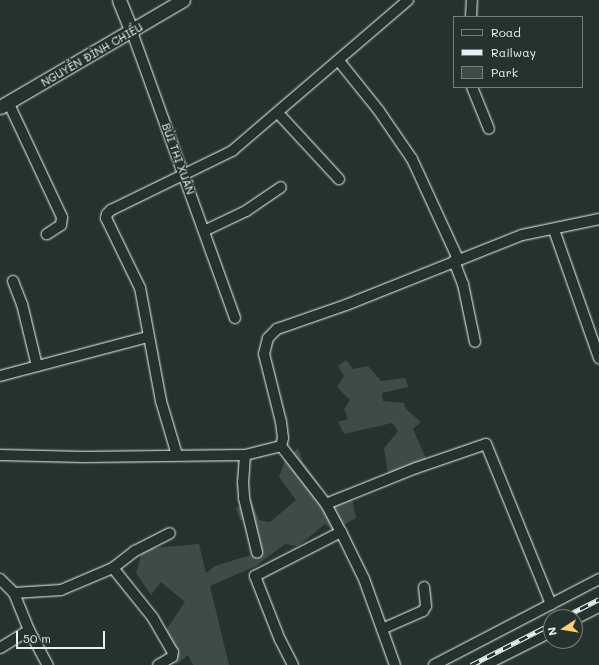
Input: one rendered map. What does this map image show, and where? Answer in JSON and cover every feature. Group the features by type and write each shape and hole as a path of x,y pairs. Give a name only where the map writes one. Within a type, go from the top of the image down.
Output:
{"street":[{"name":"BÙI THỊ XUÂN","path":"118,0 132,32 235,318"},
{"name":"NGUYỄN ĐÌNH CHIỂU","path":"4,106 132,32 183,0"},
{"path":"177,455 161,401 140,288 106,218 111,210 232,151 339,61 408,0"},
{"path":"471,16 472,0"},
{"path":"339,61 379,111 412,159 456,260 475,342"},
{"path":"472,88 489,129"},
{"path":"4,106 62,217 61,225 47,234"},
{"path":"278,113 339,179"},
{"path":"204,231 246,211 281,187"},
{"path":"395,665 364,579 341,532 326,504 282,446 283,438 281,422 264,354 268,338 277,329 346,305 522,235 554,230 599,219"},
{"path":"554,230 599,358"},
{"path":"13,281 22,304 37,366"},
{"path":"0,374 37,366 148,337"},
{"path":"326,504 416,468 486,444 551,604"},
{"path":"0,455 84,457 245,455 282,446"},
{"path":"245,455 242,482 244,498 258,552"},
{"path":"294,665 280,640 254,576 341,532"},
{"path":"14,593 61,590 113,568 135,551 170,533"},
{"path":"113,568 153,618 173,652 172,657 158,665"},
{"path":"0,579 14,593 29,630 48,665"},
{"path":"434,665 599,580"},
{"path":"382,629 423,611 426,606 424,587"},
{"path":"583,615 599,607"},
{"path":"0,648 29,630"},
{"path":"485,665 505,661 543,637"}],"green space":[{"path":"346,360 353,369 368,366 381,381 406,378 408,387 382,393 383,401 404,403 406,409 421,422 413,429 428,463 389,480 384,448 398,431 392,423 344,434 338,422 348,419 344,409 350,400 337,387 344,376 338,366"},
{"path":"298,448 303,462 319,484 317,500 327,501 351,494 356,518 345,524 341,537 325,524 298,546 285,544 256,566 210,586 229,665 193,665 188,655 177,664 162,636 185,602 161,582 151,595 136,573 143,549 199,544 206,573 215,566 254,554 261,544 254,536 250,521 240,520 236,508 250,499 259,520 270,522 296,500 279,477 285,460"}],"railway":[{"path":"580,609 599,599"},
{"path":"471,665 543,628"}]}
